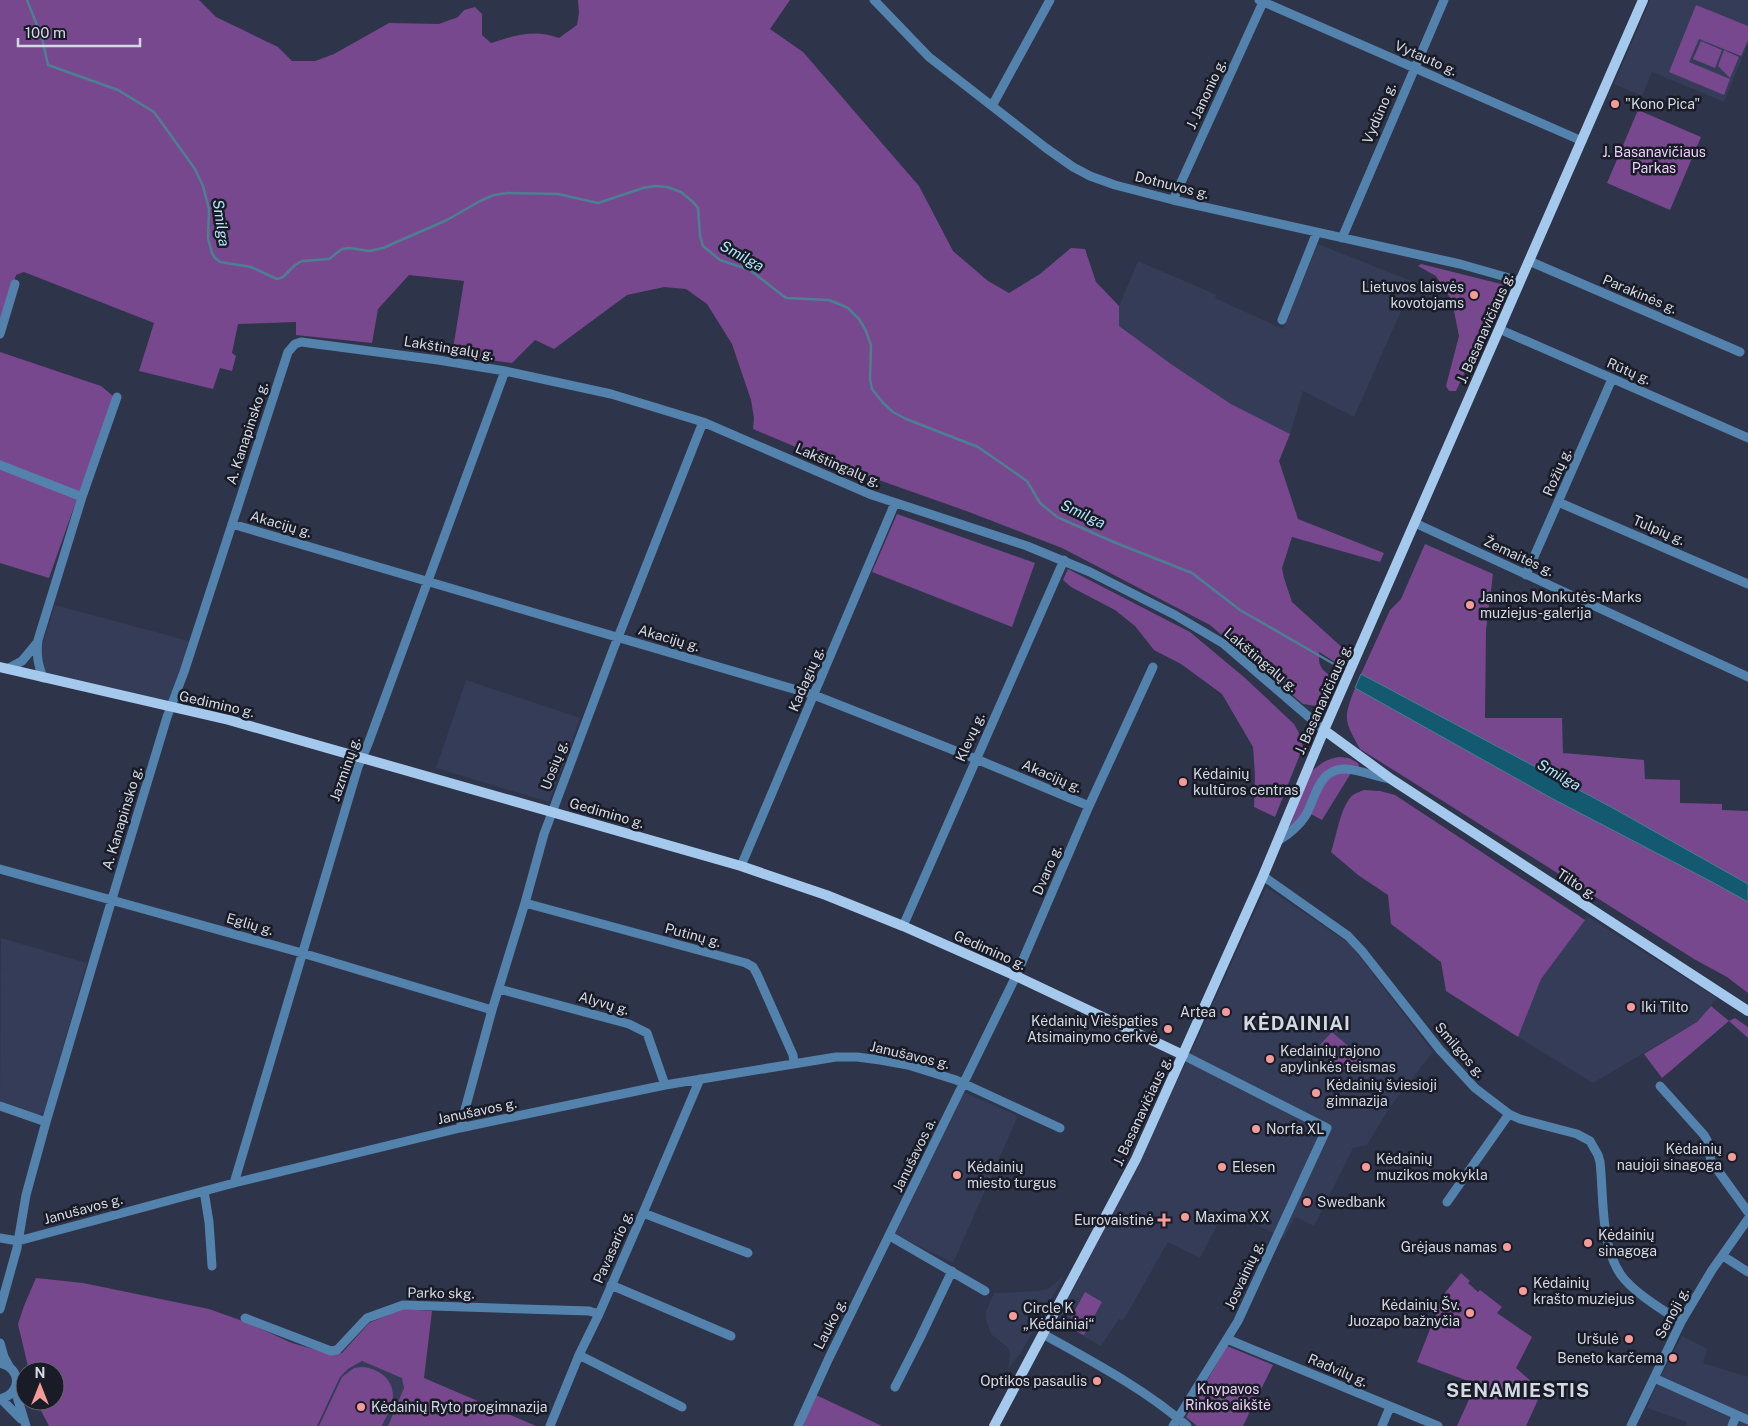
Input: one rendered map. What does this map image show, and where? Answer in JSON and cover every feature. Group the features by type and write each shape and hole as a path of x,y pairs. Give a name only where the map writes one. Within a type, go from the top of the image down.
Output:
{"main road":[{"name":"J. Basanavičiaus g.","path":"994,1426 1136,1159 1183,1056 1643,0"},
{"name":"Gedimino g.","path":"4,668 229,720 741,866 826,895 903,926 1016,976 1183,1056"},
{"name":"Tilto g.","path":"1324,730 1391,779 1748,1011"}],"street":[{"name":"Dotnuvos g.","path":"874,0 929,57 1066,162 1090,176 1115,185 1172,200 1460,264 1520,281"},
{"path":"992,106 1050,0"},
{"name":"Vydūno g.","path":"1342,238 1444,0"},
{"name":"Vytauto g.","path":"1262,1 1582,142"},
{"name":"J. Janonio g.","path":"1172,200 1262,1"},
{"path":"1282,320 1317,232"},
{"name":"Parakinės g.","path":"1529,261 1740,352"},
{"path":"0,334 15,284"},
{"name":"Rūtų g.","path":"1499,329 1748,438"},
{"name":"Lakštingalų g.","path":"294,344 301,342 505,371 603,392 703,422 850,486 894,503 1027,546 1064,560 1175,615 1224,644 1324,730"},
{"name":"A. Kanapinsko g.","path":"0,1309 18,1240 26,1195 46,1122 167,717 172,707 288,352 294,344"},
{"name":"Jazminų g.","path":"234,1184 362,758 505,371"},
{"name":"Rožių g.","path":"1526,575 1612,379"},
{"path":"44,678 36,655 38,640 82,497 117,397"},
{"name":"Uosių g.","path":"460,1128 492,1010 551,812 703,422"},
{"path":"0,465 82,497"},
{"name":"Tulpių g.","path":"1558,502 1748,584"},
{"name":"Kadagių g.","path":"741,866 894,503"},
{"name":"Žemaitės g.","path":"1415,523 1748,677"},
{"name":"Akacijų g.","path":"232,524 814,695 1089,806"},
{"name":"Klevų g.","path":"903,926 1064,560"},
{"path":"4,668 22,661 38,640"},
{"name":"Dvaro g.","path":"964,1083 1016,976 1089,806 1153,667"},
{"name":"Tilto g.","path":"1278,841 1300,823 1320,783 1332,772 1347,769 1391,779"},
{"name":"Eglių g.","path":"0,869 302,953 492,1010"},
{"name":"Smilgos g.","path":"1263,876 1348,936 1474,1088 1509,1114 1577,1134 1590,1141 1600,1162 1604,1226 1614,1262 1629,1284 1681,1322"},
{"name":"Putinų g.","path":"525,903 746,963 753,967 793,1056 794,1063"},
{"name":"Alyvų g.","path":"499,989 629,1024 647,1033 665,1085"},
{"name":"Josvainių g.","path":"1176,1422 1238,1321 1328,1128 1183,1056"},
{"name":"Janušavos g.","path":"0,1238 18,1240 204,1191 460,1128 700,1078 836,1057 857,1057 908,1066 964,1083"},
{"name":"Pavasario g.","path":"550,1426 579,1355 644,1213 700,1078"},
{"path":"964,1083 1060,1128"},
{"name":"Janušavos a.","path":"890,1236 964,1083"},
{"path":"1660,1086 1704,1135 1707,1140 1711,1161 1748,1212"},
{"path":"0,1106 46,1122"},
{"path":"1447,1202 1509,1114"},
{"path":"204,1191 209,1222 212,1266"},
{"path":"644,1213 748,1253"},
{"name":"Senoji g.","path":"1631,1426 1681,1322 1702,1286 1748,1219"},
{"path":"890,1236 985,1291"},
{"name":"Lauko g.","path":"798,1426 828,1360 890,1236"},
{"path":"1723,1256 1748,1272"},
{"path":"894,1387 952,1271"},
{"path":"611,1285 731,1336"},
{"name":"Parko skg.","path":"245,1318 330,1352 337,1350 366,1318 403,1305 589,1311 599,1314"},
{"path":"1044,1334 1098,1365 1168,1410 1176,1422 1187,1426"},
{"name":"Radvilų g.","path":"1227,1339 1438,1426"},
{"path":"0,1343 5,1365 15,1373 17,1378 11,1394 0,1399 25,1423"},
{"path":"579,1355 682,1407"},
{"path":"1654,1378 1748,1420"},
{"path":"14,1390 25,1423"},
{"path":"1382,1426 1390,1407"},
{"path":"1732,1426 1736,1416"}],"shaded area":[{"path":"1650,0 1748,0 1748,44 1724,102 1652,72 1642,96 1614,84"},
{"path":"1318,244 1414,282 1354,417 1303,391 1290,434 1231,404 1118,326 1119,306 1138,261 1217,295 1215,298 1283,329"},
{"path":"55,605 189,641 171,702 34,670"},
{"path":"1361,674 1611,807 1748,884 1748,902 1553,799 1355,688"},
{"path":"466,680 580,718 549,802 436,768"},
{"path":"1266,887 1350,944 1433,1052 1390,1107 1367,1145 1353,1148 1314,1226 1295,1217 1284,1238 1225,1210 1200,1258 1168,1242 1123,1321 1119,1319 1101,1346 1057,1321 1143,1153"},
{"path":"1587,916 1717,998 1697,1022 1593,1083 1518,1037 1541,979"},
{"path":"1,938 87,963 44,1112 38,1115 0,1101"},
{"name":"Kėdainių miesto turgus","path":"964,1092 1018,1116 953,1263 895,1234"},
{"path":"1064,1276 1022,1351 1008,1369 1010,1355 1008,1348 991,1334 986,1320 986,1311 994,1293 1048,1289"},
{"path":"1682,1336 1708,1349 1703,1363 1748,1377 1748,1426 1686,1426 1687,1422 1647,1408 1655,1387"},
{"name":"Kėdainių Ryto progimnazija","path":"362,1361 402,1377 404,1388 388,1426 317,1426 340,1377 348,1369"}],"green space":[{"path":"0,0 199,0 216,17 278,47 292,61 315,61 334,54 389,23 439,24 458,17 464,10 475,7 482,14 482,35 491,43 525,34 550,35 559,38 577,25 579,13 578,0 790,0 770,29 803,52 919,186 953,251 988,281 1009,293 1040,274 1071,248 1085,249 1096,282 1119,306 1119,326 1231,404 1290,434 1279,461 1298,519 1384,553 1380,562 1292,537 1282,568 1292,602 1346,651 1340,665 1319,652 1320,665 1326,673 1334,678 1323,702 1316,706 1303,704 1210,625 1062,548 969,512 845,468 753,429 754,418 751,400 732,344 707,304 686,289 664,287 627,295 554,349 535,340 512,363 452,355 464,281 409,275 378,309 372,343 296,335 296,322 238,324 232,353 236,356 232,371 220,368 213,389 139,371 154,323 24,272 16,275 0,324"},
{"path":"1696,5 1748,26 1748,40 1741,56 1699,39 1689,62 1730,79 1724,95 1669,72"},
{"path":"1701,41 1722,50 1715,68 1693,59"},
{"path":"1724,50 1739,57 1730,78 1718,66"},
{"name":"J. Basanavičiaus Parkas","path":"1638,110 1701,137 1670,210 1607,183"},
{"path":"1421,264 1505,285 1456,391 1449,391 1446,386 1459,336 1452,301 1436,276 1418,266"},
{"path":"0,352 101,386 113,396 49,578 0,563"},
{"path":"897,514 1035,563 1012,627 872,572"},
{"path":"1425,544 1493,574 1486,630 1485,718 1562,718 1563,753 1644,760 1645,779 1680,780 1680,803 1722,804 1722,810 1748,811 1748,884 1611,807 1361,674 1390,610 1401,599"},
{"path":"1068,569 1190,632 1245,678 1294,724 1300,735 1303,747 1275,817 1254,807 1255,775 1253,747 1222,694 1181,664 1154,650 1135,626 1115,610 1071,587 1063,580"},
{"path":"1355,688 1553,799 1748,902 1748,993 1727,977 1694,959 1360,749 1347,719 1348,707"},
{"path":"1339,757 1349,758 1358,763 1359,767 1351,773 1322,820 1309,813 1288,830 1312,771 1324,762"},
{"path":"1364,790 1380,791 1395,795 1585,920 1541,979 1518,1037 1446,991 1441,962 1391,924 1388,895 1358,875 1331,852 1345,806 1353,795"},
{"path":"1711,1006 1729,1021 1662,1078 1644,1054 1697,1022"},
{"path":"1735,1018 1748,1027 1748,1038 1729,1021"},
{"path":"1332,1032 1361,1057 1347,1072 1318,1047"},
{"path":"1461,1273 1478,1292 1480,1290 1502,1307 1497,1313 1532,1337 1516,1368 1542,1391 1526,1426 1457,1426 1476,1384 1417,1362 1444,1294"},
{"path":"36,1278 83,1283 209,1309 248,1323 292,1343 334,1355 342,1353 369,1323 402,1309 432,1311 424,1378 536,1426 388,1426 404,1388 402,1378 362,1361 348,1369 340,1377 317,1426 49,1426 41,1411 65,1411 65,1361 27,1361 18,1324"},
{"path":"1085,1292 1102,1302 1084,1335 1070,1328 1069,1321"},
{"name":"Knypavos Rinkos aikštė","path":"1227,1346 1273,1365 1243,1426 1197,1426 1186,1417"},
{"name":"Kėdainių Ryto progimnazija","path":"363,1367 382,1374 390,1383 392,1389 392,1403 382,1426 319,1426 342,1377 354,1368"},
{"path":"816,1395 882,1426 803,1426"}],"waterway":[{"name":"Smilga","path":"27,0 42,38 48,65 118,90 154,112 195,169 203,186 209,209 208,238 212,253 220,262 251,267 277,279 283,277 302,261 329,259 342,249 349,248 369,251 383,248 447,220 494,195 508,193 558,194 598,203 643,188 655,186 667,187 681,192 698,208 700,236 703,246 720,260 750,270 786,298 829,300 848,308 859,319 871,345 870,379 872,389 893,412 906,419 978,447 1027,481 1040,503 1057,517 1192,573 1240,610 1339,667"}],"place":[{"name":"\"Kono Pica\"","path":"1615,104"},
{"name":"Lietuvos laisvės kovotojams","path":"1474,295"},
{"name":"Janinos Monkutės-Marks muziejus-galerija","path":"1470,605"},
{"name":"Kėdainių kultūros centras","path":"1183,782"},
{"name":"Iki Tilto","path":"1631,1007"},
{"name":"Artea","path":"1226,1012"},
{"name":"Kėdainių Viešpaties Atsimainymo cerkvė","path":"1168,1029"},
{"name":"Kedainių rajono apylinkės teismas","path":"1270,1059"},
{"name":"Kėdainių šviesioji gimnazija","path":"1316,1093"},
{"name":"Norfa XL","path":"1256,1129"},
{"name":"Kėdainių naujoji sinagoga","path":"1732,1157"},
{"name":"Elesen","path":"1222,1167"},
{"name":"Kėdainių muzikos mokykla","path":"1366,1167"},
{"name":"Kėdainių miesto turgus","path":"957,1175"},
{"name":"Swedbank","path":"1307,1202"},
{"name":"Maxima XX","path":"1185,1217"},
{"name":"Eurovaistinė","path":"1164,1220"},
{"name":"Kėdainių sinagoga","path":"1588,1243"},
{"name":"Grėjaus namas","path":"1507,1247"},
{"name":"Kėdainių krašto muziejus","path":"1523,1291"},
{"name":"Kėdainių Šv. Juozapo bažnyčia","path":"1470,1313"},
{"name":"Circle K „Kėdainiai“","path":"1013,1316"},
{"name":"Uršulė","path":"1629,1339"},
{"name":"Beneto karčema","path":"1673,1358"},
{"name":"Optikos pasaulis","path":"1097,1381"},
{"name":"Kėdainių Ryto progimnazija","path":"361,1407"}],"district":[{"name":"KĖDAINIAI","path":"1297,1023"},
{"name":"SENAMIESTIS","path":"1518,1390"}]}
